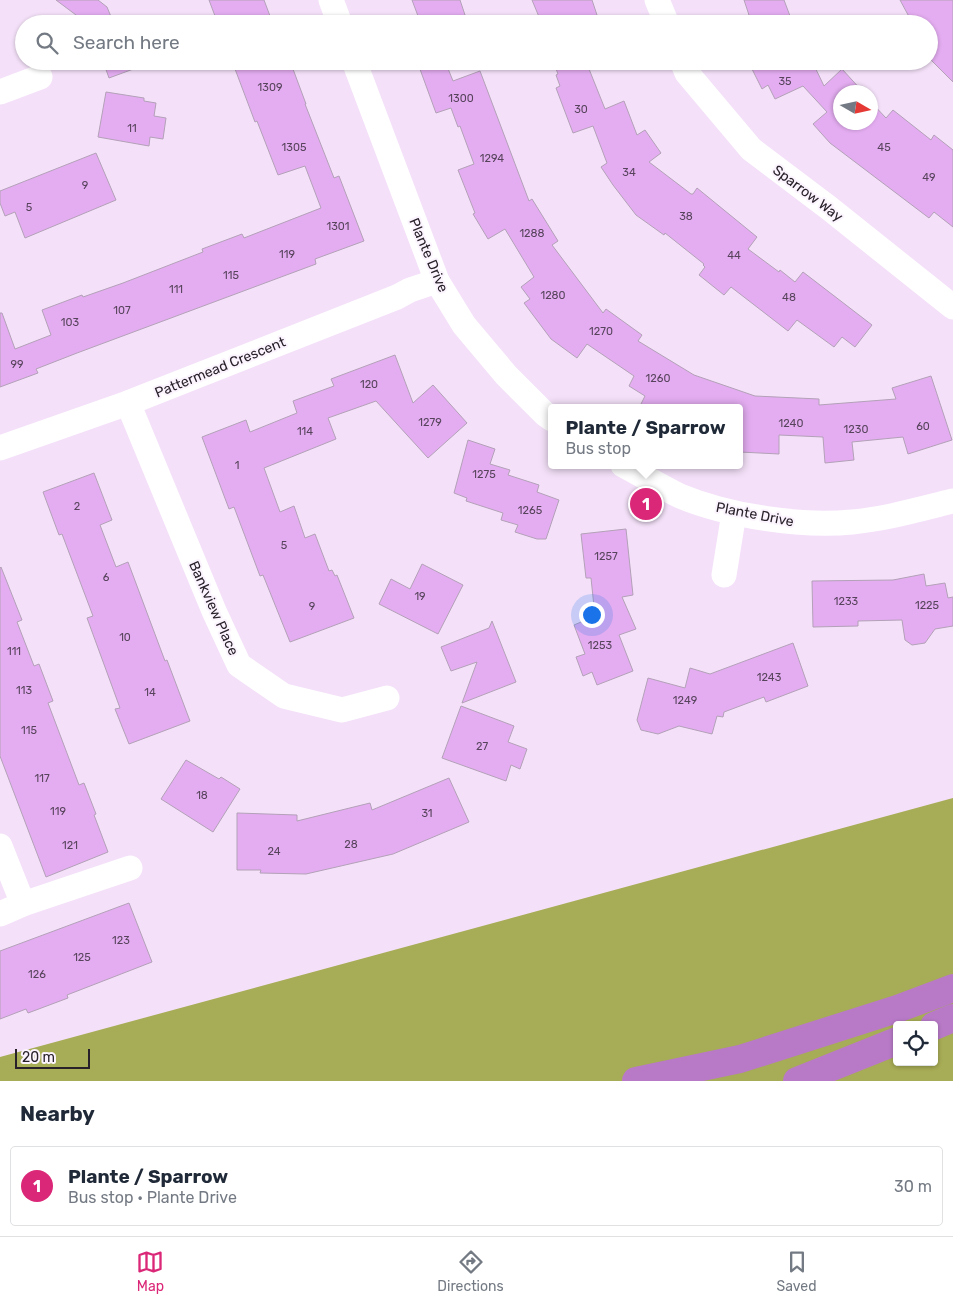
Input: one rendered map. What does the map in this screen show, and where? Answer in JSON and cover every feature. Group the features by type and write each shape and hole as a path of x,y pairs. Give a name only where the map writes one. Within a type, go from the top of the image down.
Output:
{"highway":[{"path":"636,1081 740,1059 897,1009 953,988"},
{"path":"938,1024 953,1018"},
{"path":"797,1081 893,1043"}],"street":[{"path":"331,0 337,15"},
{"path":"658,0 664,15"},
{"name":"Plante Drive","path":"357,70 437,281 464,325 501,369 548,416"},
{"name":"Sparrow Way","path":"686,70 750,149 829,208 953,307"},
{"path":"0,92 40,77"},
{"name":"Pattermead Crescent","path":"0,448 128,403 397,297 410,290 437,281"},
{"name":"Bankview Place","path":"128,403 214,612 239,665 284,696 342,710 387,698"},
{"name":"Plante Drive","path":"630,469 680,496 734,513 794,523 852,522 910,512 953,501"},
{"path":"724,575 734,513"},
{"path":"0,846 23,904"},
{"path":"0,914 23,904 130,868"}],"green space":[{"path":"953,798 953,1081 0,1081 0,1057"}],"building":[{"path":"56,0 98,0 107,7 110,15 76,15"},
{"path":"209,0 264,0 270,15 215,15"},
{"path":"412,0 460,0 465,15 418,15"},
{"path":"532,0 592,0 597,15 538,15"},
{"path":"744,0 784,0 790,15 749,15"},
{"path":"900,0 953,0 953,82 938,67 938,15 908,15"},
{"path":"106,70 131,70 109,78"},
{"path":"235,70 293,70 334,178 339,176 364,241 315,259 316,264 77,353 36,369 38,373 0,387 0,313 2,313 15,349 51,335 42,310 82,295 83,297 123,283 203,252 202,249 242,234 244,238 321,208 305,166 278,175 257,121 255,122"},
{"path":"420,70 449,70 453,81 480,71 529,201 532,199 558,241 552,245 603,313 606,309 642,335 638,341 694,375 755,396 819,399 819,405 896,399 892,388 931,376 952,440 908,454 903,437 852,442 854,460 825,463 823,437 779,435 779,454 743,452 743,404 641,404 645,396 629,386 634,376 587,344 577,358 551,339 524,303 530,299 521,287 534,277 505,229 488,239 473,214 475,213 458,170 474,164 451,108 436,113"},
{"path":"556,70 589,70 605,109 624,101 637,135 645,130 661,153 649,162 691,194 697,188 757,237 748,249 779,272 780,270 795,282 803,272 872,325 855,347 842,337 834,347 797,320 788,331 731,287 724,295 699,275 705,267 704,264 665,233 664,235 636,215 613,185 601,167 607,163 593,126 573,133 556,88 560,86 556,75 558,74"},
{"path":"752,70 816,70 824,86 843,70 857,85 833,85 833,130 878,130 878,110 886,118 893,110 931,140 934,135 953,150 953,227 934,212 929,218 830,143 813,124 827,112 803,86 775,99 768,85 762,89"},
{"path":"106,92 144,98 144,101 156,103 154,116 166,118 163,139 150,137 149,146 98,137"},
{"path":"96,153 116,200 25,238 15,212 5,216 0,203 0,191"},
{"path":"395,355 413,403 433,385 467,423 428,458 376,401 328,418 336,439 264,468 280,512 294,506 305,538 315,534 329,571 332,570 335,576 337,575 354,618 290,642 263,575 260,576 234,507 229,509 202,437 246,420 250,432 297,413 293,401 334,386 331,379"},
{"path":"468,440 495,449 490,464 510,470 508,475 539,485 537,492 559,500 546,539 537,539 515,532 518,525 501,520 503,513 466,501 467,498 454,493"},
{"path":"94,473 112,520 100,525 116,567 128,562 190,721 129,744 115,709 120,708 87,618 93,616 62,534 59,535 43,492"},
{"path":"626,529 633,595 622,597 636,629 619,635 633,671 597,685 592,672 583,676 576,657 585,654 574,625 595,616 591,578 586,578 581,534"},
{"path":"422,564 463,585 438,634 379,604 391,579 410,589"},
{"path":"1,567 22,620 17,622 34,666 39,664 53,701 48,703 79,785 84,783 108,852 46,877 0,756"},
{"path":"924,574 926,586 945,583 948,598 953,597 953,626 935,629 925,643 912,645 905,640 902,620 858,621 858,626 813,627 812,581 893,580"},
{"path":"492,621 516,682 462,703 477,662 451,671 441,647 489,628"},
{"path":"793,643 808,686 766,702 764,697 724,712 723,717 717,716 712,734 679,726 658,734 641,730 637,720 648,678 685,688 690,668 710,674"},
{"path":"461,706 514,726 508,742 527,749 520,769 511,765 506,781 442,758"},
{"path":"186,760 219,779 221,777 240,789 213,832 161,799"},
{"path":"449,778 469,822 393,854 306,874 260,873 261,870 237,870 237,813 297,815 297,821 370,803 372,810"},
{"path":"129,903 152,962 67,995 68,998 28,1013 26,1009 0,1019 0,951"}],"place":[{"name":"Plante / Sparrow","path":"646,504"}]}
